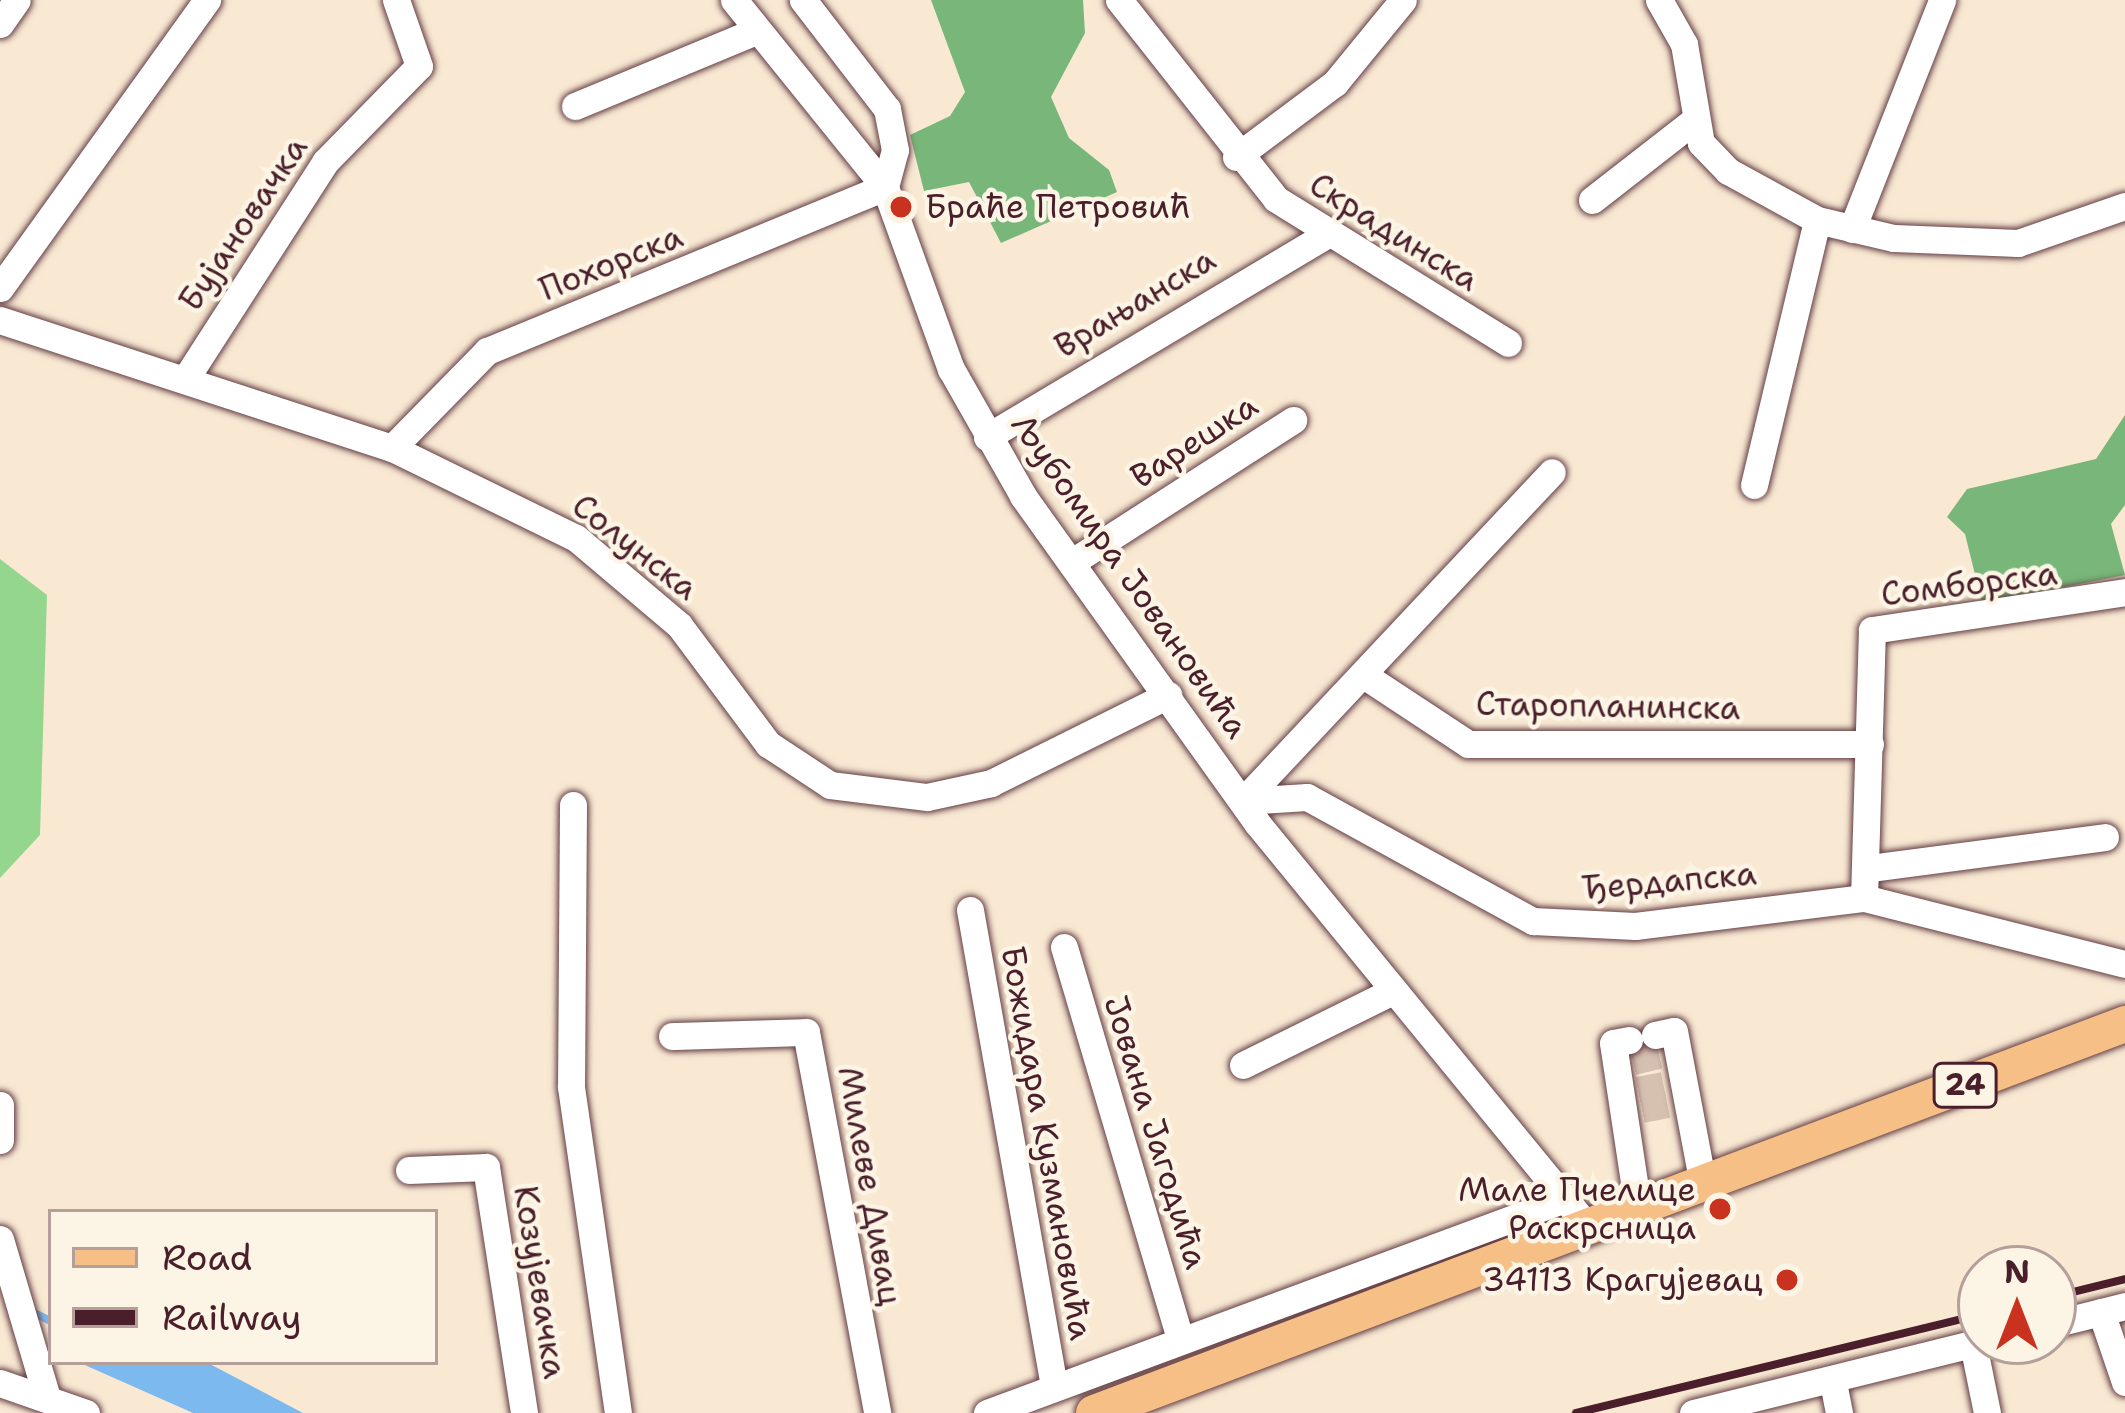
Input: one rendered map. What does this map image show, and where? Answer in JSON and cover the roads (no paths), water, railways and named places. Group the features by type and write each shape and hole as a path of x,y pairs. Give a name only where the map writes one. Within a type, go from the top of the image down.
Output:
{"main road":[{"name":"24","path":"1094,1413 2125,1024"}],"street":[{"path":"0,24 16,0"},
{"path":"0,288 207,0"},
{"name":"Бујановачка","path":"186,378 325,162 419,66 396,0"},
{"name":"Љубомира Јовановића","path":"734,0 754,32 885,187 935,331 987,436 1072,562 1243,801 1391,992 1588,1228"},
{"path":"803,0 887,110 895,150 885,187"},
{"name":"Скрадинска","path":"1119,0 1236,158 1322,237 1508,343"},
{"path":"1236,158 1335,83 1403,0"},
{"path":"1659,0 1684,44 1691,123 1728,171 1817,220 1852,229 2018,244 2125,206"},
{"path":"1852,229 1942,0"},
{"path":"574,106 754,32"},
{"path":"1592,200 1691,123"},
{"name":"Похорска","path":"392,448 487,351 885,187"},
{"path":"1754,485 1817,220"},
{"name":"Врањанска","path":"987,436 1322,237"},
{"name":"Солунска","path":"0,320 392,448 576,538 679,626 768,744 830,784 927,797 991,784 1168,695"},
{"name":"Варешка","path":"1072,562 1293,421"},
{"path":"1243,801 1365,676 1430,592 1552,472"},
{"name":"Сомборска","path":"1864,898 1870,868 1872,630 2125,592"},
{"name":"Старопланинска","path":"1365,676 1468,744 1870,744"},
{"name":"Ђердапска","path":"1243,801 1307,797 1486,902 1545,923 1635,926 1864,898 2125,964"},
{"path":"573,805 572,1087 618,1413"},
{"path":"1870,868 2104,837"},
{"name":"Божидара Кузмановића","path":"970,910 1054,1388"},
{"name":"Јована Јагодића","path":"1064,947 1180,1338"},
{"path":"1243,1065 1391,992"},
{"name":"Милеве Дивац","path":"672,1036 806,1032 877,1413"},
{"path":"1638,1209 1653,1097 1645,1051 1653,1097 1703,1184"},
{"path":"0,1105 0,1140"},
{"name":"Козујевачка","path":"409,1171 486,1166 524,1413"},
{"path":"986,1413 1564,1199"},
{"path":"0,1239 17,1291 21,1323 47,1398"},
{"path":"2077,1318 2113,1309 2125,1382"},
{"path":"1694,1413 1957,1348"},
{"path":"1981,1365 1987,1413"},
{"path":"1833,1382 1839,1413"},
{"path":"0,1383 86,1413"}],"water":[{"path":"85,1365 212,1365 303,1413 193,1413"}],"waterway":[{"path":"28,1310 48,1320"}],"tunnel":[{"path":"1633,1061 1659,1055"},
{"path":"1638,1090 1664,1085"},
{"path":"1642,1109 1668,1104"}],"railway":[{"path":"2077,1291 2125,1279"},
{"path":"1576,1413 1957,1320"}],"place":[{"name":"Браће Петровић","path":"901,207"},
{"name":"Мале Пчелице Раскрсница","path":"1720,1209"},
{"name":"34113 Крагујевац","path":"1787,1280"}]}
